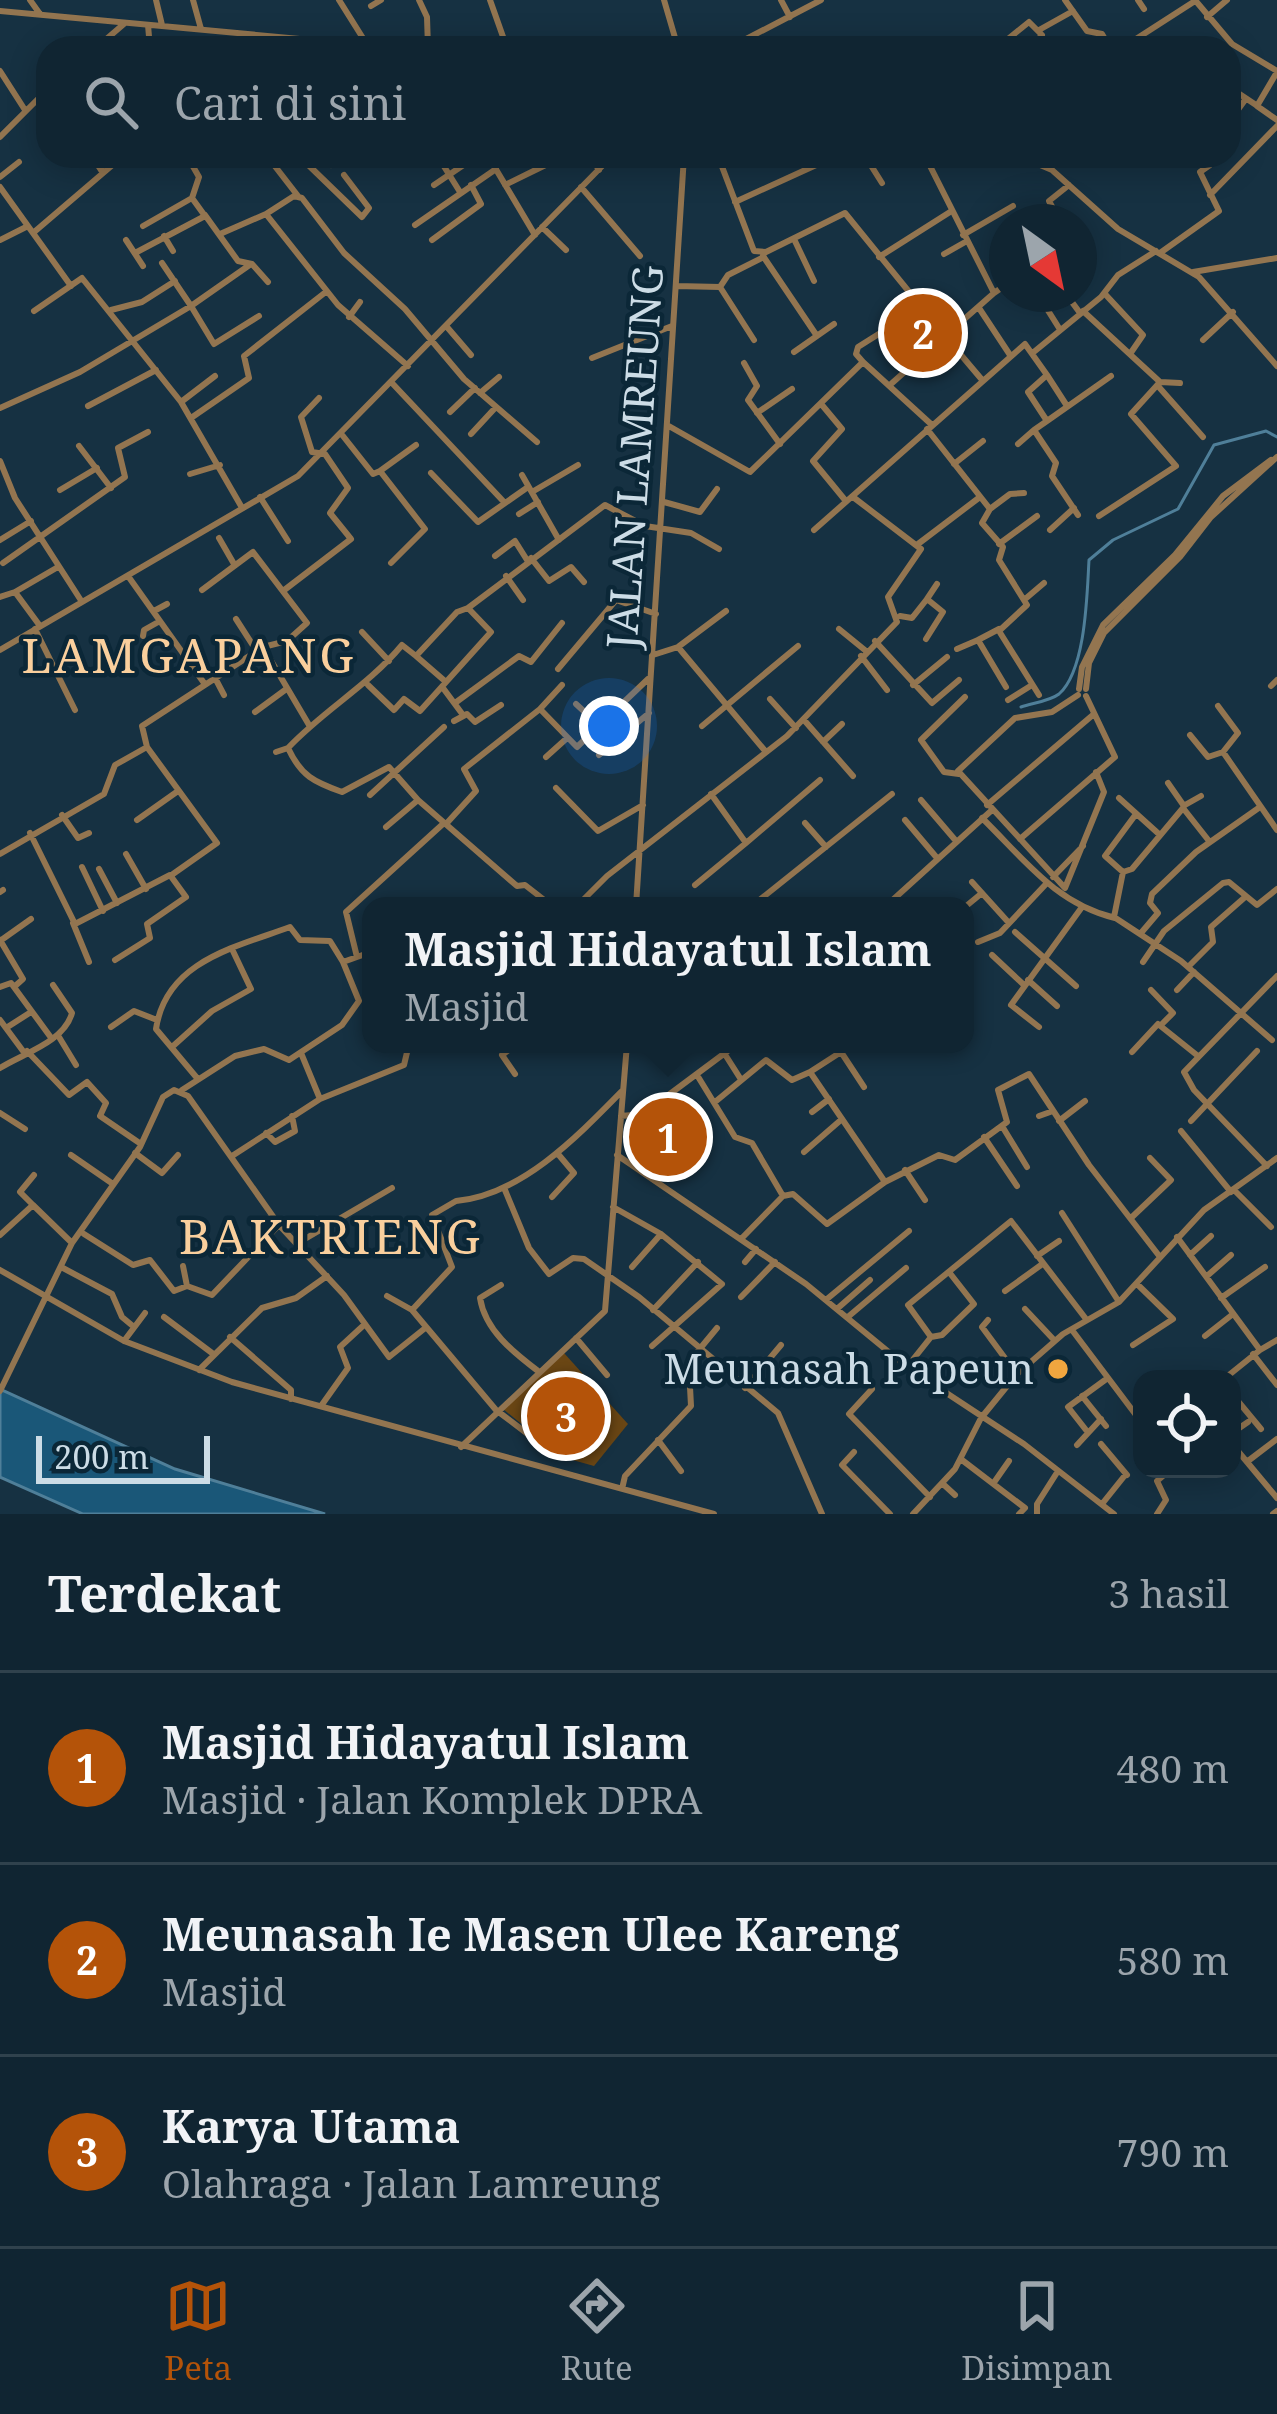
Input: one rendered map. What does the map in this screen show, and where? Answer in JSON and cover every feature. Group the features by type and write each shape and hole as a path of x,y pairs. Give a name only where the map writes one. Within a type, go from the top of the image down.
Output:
{"street":[{"path":"30,0 40,14"},
{"path":"156,0 162,25"},
{"path":"193,0 201,28"},
{"path":"339,0 362,36"},
{"path":"371,6 381,0"},
{"path":"419,0 427,17 428,36"},
{"path":"490,0 503,36"},
{"path":"664,0 674,36"},
{"path":"781,0 790,17"},
{"path":"753,36 821,0"},
{"path":"1065,0 1091,36"},
{"path":"1138,0 1144,9"},
{"path":"1140,36 1195,0 1227,36"},
{"path":"1207,17 1227,0"},
{"path":"0,11 289,36"},
{"path":"1038,31 1072,11"},
{"path":"1012,36 1026,22 1041,36"},
{"path":"110,36 125,23"},
{"path":"148,25 149,36"},
{"path":"1241,50 1277,72 1257,106"},
{"path":"0,71 25,110"},
{"path":"1241,97 1277,123 1241,162"},
{"path":"0,137 36,100"},
{"path":"1241,106 1245,100"},
{"path":"0,178 19,162"},
{"path":"100,168 103,173"},
{"path":"0,240 30,230 109,168"},
{"path":"172,251 147,225 192,198 199,177 194,168"},
{"path":"276,168 344,253 478,391 537,442"},
{"path":"312,168 362,217 369,208 344,175"},
{"path":"445,168 460,192"},
{"path":"434,185 459,168"},
{"path":"505,185 540,168"},
{"name":"JALAN LAMREUNG","path":"637,897 683,168"},
{"path":"722,168 749,244 763,255 817,336"},
{"path":"735,202 810,168"},
{"path":"873,168 882,184"},
{"path":"931,168 989,284"},
{"path":"1050,168 1118,229 1193,272 1277,366"},
{"path":"1097,300 1118,275 1219,212 1200,172 1206,168"},
{"path":"1210,195 1235,168"},
{"path":"416,225 496,169 535,236"},
{"path":"0,650 325,454 599,170"},
{"path":"432,240 481,204 471,185"},
{"path":"1050,204 1069,185"},
{"path":"0,187 71,286"},
{"path":"581,188 640,256"},
{"path":"219,234 298,196"},
{"path":"192,198 238,262 251,264 268,282"},
{"path":"879,257 950,212"},
{"path":"720,287 728,275 845,213 983,381"},
{"path":"266,214 349,317 408,366"},
{"path":"135,253 206,215"},
{"path":"944,254 989,222"},
{"path":"542,227 566,250"},
{"path":"794,238 814,281"},
{"path":"126,240 143,266"},
{"path":"1193,272 1277,259"},
{"path":"163,263 214,344 259,316"},
{"path":"0,408 134,340 251,264"},
{"path":"34,311 82,278 181,402 241,506"},
{"path":"111,310 142,302 175,281"},
{"path":"676,286 720,287"},
{"path":"720,287 754,340"},
{"path":"191,418 249,378 244,356 327,291"},
{"path":"1105,294 1142,335 1130,355"},
{"path":"891,384 989,298"},
{"path":"349,317 360,302"},
{"path":"920,308 855,352 930,427 990,509"},
{"path":"979,308 1011,357"},
{"path":"1049,312 1060,328"},
{"path":"1034,351 1082,312 1159,383 1203,437"},
{"path":"1203,340 1233,312"},
{"path":"794,352 834,324"},
{"path":"592,358 674,326"},
{"path":"447,327 471,355"},
{"path":"814,530 1027,343 1066,406"},
{"path":"667,425 748,472 863,362"},
{"path":"743,363 757,386 748,397 780,444"},
{"path":"88,406 156,370"},
{"path":"1047,421 1028,392 1048,375"},
{"path":"181,402 215,376"},
{"path":"1018,445 1111,376"},
{"path":"450,412 499,377"},
{"path":"392,382 504,502"},
{"path":"1099,516 1176,466 1131,414 1159,383 1180,383"},
{"path":"757,413 792,389"},
{"path":"283,591 351,538 330,513 349,488 325,454 312,452 301,414 319,398"},
{"path":"822,405 842,429 813,461 849,498 919,550"},
{"path":"471,434 496,407"},
{"path":"1034,430 1056,463 1052,475 1076,512 1050,530"},
{"path":"3,563 126,476 118,448 148,432"},
{"path":"343,436 374,474 416,446"},
{"path":"954,464 983,441"},
{"path":"80,446 111,488"},
{"path":"0,461 11,491 82,603"},
{"path":"190,474 220,465"},
{"path":"431,473 476,521 578,465"},
{"path":"959,774 962,764 1016,718 1052,712 1082,692 1093,653 1117,615 1244,483 1274,465"},
{"path":"60,490 97,468"},
{"path":"380,471 425,529 392,563"},
{"path":"522,476 559,540"},
{"path":"663,501 700,512 718,489"},
{"path":"957,649 999,629 1026,609 1000,560 1004,549 981,521 1014,492 1024,493"},
{"path":"937,584 912,618 899,615 888,597 919,550 980,496"},
{"path":"260,497 288,541"},
{"path":"519,514 538,502"},
{"path":"416,656 457,612 608,504 644,526 691,533 719,549"},
{"path":"1000,544 1037,517"},
{"path":"0,540 31,521"},
{"path":"219,538 234,564"},
{"path":"495,556 515,541 548,581 571,568 584,582"},
{"path":"73,920 76,924 146,889 217,842 147,747 139,728 260,648 287,641 307,623 254,551 202,590"},
{"path":"0,597 59,566"},
{"path":"128,576 204,683"},
{"path":"128,576 204,683"},
{"path":"506,576 523,600"},
{"path":"1024,600 1044,584"},
{"path":"14,592 37,627 75,710"},
{"path":"926,640 944,614 927,599"},
{"path":"558,669 616,600 656,614"},
{"path":"154,611 167,604"},
{"path":"368,685 394,710 404,699 420,712 491,632 468,608"},
{"path":"652,655 678,647 726,611"},
{"path":"588,897 796,728 899,615"},
{"path":"236,619 309,725"},
{"path":"143,636 160,621"},
{"path":"455,703 519,656 531,662 562,623"},
{"path":"839,628 864,654 887,690"},
{"path":"999,629 1039,695"},
{"path":"362,632 389,661"},
{"path":"978,640 1006,687"},
{"path":"875,641 932,703 958,680"},
{"path":"276,752 288,748 309,725 368,685 402,645 444,685 464,716 475,722 501,705"},
{"path":"702,726 798,646"},
{"path":"678,647 766,752"},
{"path":"913,685 947,657"},
{"path":"214,676 224,695"},
{"path":"540,709 566,739 580,747 651,677"},
{"path":"373,897 419,839 445,824 476,794 464,769 540,709 562,685"},
{"path":"1008,700 1032,685"},
{"path":"255,712 285,690"},
{"path":"1019,840 1117,753 1082,692"},
{"path":"965,697 921,740 944,772 959,774 1053,877 1068,886 1105,792 1096,772"},
{"path":"770,699 796,728"},
{"path":"576,704 601,727"},
{"path":"1190,735 1208,757 1223,752 1238,735 1218,706"},
{"path":"599,755 649,712"},
{"path":"896,897 1094,714"},
{"path":"454,721 464,716"},
{"path":"804,720 853,776"},
{"path":"823,742 842,724"},
{"path":"370,795 397,776 444,727"},
{"path":"546,757 566,739"},
{"path":"0,854 104,794 115,765 147,747"},
{"path":"288,748 307,780 337,791 347,791 385,766 517,886 525,885 540,897"},
{"path":"1223,752 1277,830"},
{"path":"694,885 820,780"},
{"path":"1168,783 1209,842"},
{"path":"556,788 598,831 643,805"},
{"path":"137,820 178,791"},
{"path":"711,794 746,843"},
{"path":"763,897 892,794"},
{"path":"1123,872 1132,869 1184,807 1201,796"},
{"path":"1119,798 1160,835"},
{"path":"386,827 418,800"},
{"path":"921,800 956,841"},
{"path":"1141,933 1158,913 1150,903 1152,894 1209,842 1260,807"},
{"path":"1123,872 1106,856 1136,814"},
{"path":"62,815 78,838 89,833"},
{"path":"982,818 1046,884 1155,942 1241,1009 1272,1040"},
{"path":"905,820 937,858"},
{"path":"805,823 826,847"},
{"path":"30,833 89,962"},
{"path":"1053,877 1086,844"},
{"path":"126,854 146,889"},
{"path":"82,866 103,911"},
{"path":"99,868 117,903"},
{"path":"1115,918 1123,872"},
{"path":"115,960 150,938 147,924 186,897 173,874"},
{"path":"972,882 1009,923"},
{"path":"1143,962 1155,942 1223,883 1229,882 1257,904 1277,889"},
{"path":"979,942 1009,923 1046,884"},
{"path":"974,900 982,893"},
{"path":"1177,990 1213,942 1211,927 1244,898"},
{"path":"357,957 343,918 362,905"},
{"path":"1039,1028 1011,1005 1082,907"},
{"path":"14,987 23,979 0,941 31,919"},
{"path":"0,1391 72,1243 84,1234 136,1153 163,1097 240,1054 264,1049 286,1060 342,1025 359,1001 330,941 300,940 290,927 191,966 156,1029 197,1078"},
{"path":"1016,932 1076,986"},
{"path":"172,1047 212,1011 251,989 232,950"},
{"path":"343,962 362,955"},
{"path":"992,955 1058,1006"},
{"path":"1268,1168 1184,1072 1277,976"},
{"path":"0,987 9,982 14,987 76,1065"},
{"path":"2,1063 55,1038 72,1018 53,985"},
{"path":"1132,1052 1150,1027 1161,1025 1173,1013 1151,990"},
{"path":"111,1028 134,1011 157,1020"},
{"path":"7,1028 31,1012"},
{"path":"0,1020 56,1088 69,1095 86,1082 106,1102 100,1116 138,1142"},
{"path":"1161,1025 1198,1056"},
{"path":"1191,1120 1210,1106 1257,1051"},
{"path":"301,1053 320,1099"},
{"path":"232,1156 320,1099 404,1065 407,1053"},
{"path":"505,1053 514,1074"},
{"path":"461,1447 605,1311 626,1053"},
{"path":"621,1116 643,1114 730,1053"},
{"path":"715,1102 766,1060 792,1080 836,1053"},
{"path":"840,1053 864,1087"},
{"path":"727,1056 740,1078"},
{"path":"810,1072 885,1182"},
{"path":"742,1238 783,1196 794,1194 826,1224 905,1170 939,1155 955,1160 1009,1118 998,1090 1026,1074 1160,1257"},
{"path":"697,1075 735,1137 752,1143 783,1196"},
{"path":"182,1090 279,1225 327,1276 389,1357 424,1329"},
{"path":"412,1310 452,1267 432,1215 456,1202 469,1204 505,1190 542,1159 558,1154 623,1090"},
{"path":"812,1112 829,1099"},
{"path":"1059,1121 1085,1101"},
{"path":"1039,1116 1052,1111"},
{"path":"0,1113 25,1129"},
{"path":"266,1133 275,1142 295,1131 292,1116"},
{"path":"804,1152 842,1119"},
{"path":"1002,1126 1027,1168"},
{"path":"1181,1131 1271,1227"},
{"path":"985,1137 1017,1186"},
{"path":"136,1153 162,1173 178,1155"},
{"path":"552,1197 574,1173 558,1154"},
{"path":"71,1155 113,1184"},
{"path":"616,1155 776,1262 907,1367 1114,1514"},
{"path":"1131,1218 1171,1180 1150,1158"},
{"path":"913,1514 962,1460 981,1418 1017,1374 1054,1340 1118,1302 1177,1237 1277,1158"},
{"path":"905,1170 925,1200"},
{"path":"34,1175 20,1192 72,1243"},
{"path":"298,1243 392,1188"},
{"path":"505,1190 529,1248 549,1274 581,1258 653,1310 712,1364 778,1413 822,1514"},
{"path":"0,1234 33,1205"},
{"path":"613,1207 661,1234 722,1284 652,1346"},
{"path":"1062,1214 1118,1302"},
{"path":"932,1337 908,1306 1011,1221 1086,1319"},
{"path":"84,1234 133,1265 150,1260 174,1291 187,1286 212,1295 279,1225"},
{"path":"827,1299 909,1231"},
{"path":"632,1267 661,1234"},
{"path":"1190,1255 1211,1236"},
{"path":"1177,1237 1277,1385"},
{"path":"1005,1291 1059,1241"},
{"path":"745,1262 757,1249"},
{"path":"1205,1277 1232,1255"},
{"path":"653,1310 698,1262"},
{"path":"741,1297 776,1262"},
{"path":"183,1266 187,1286"},
{"path":"61,1267 112,1294 122,1318 134,1327"},
{"path":"849,1316 906,1268"},
{"path":"1221,1298 1264,1268"},
{"path":"0,1270 124,1341 199,1370 461,1447 714,1514"},
{"path":"907,1367 932,1337 942,1335 974,1304 949,1272"},
{"path":"199,1370 262,1308 296,1298 327,1276"},
{"path":"838,1308 870,1280"},
{"path":"1133,1345 1173,1319 1137,1284"},
{"path":"501,1285 480,1298 485,1317 507,1346 538,1371"},
{"path":"387,1296 412,1310 496,1410 533,1438"},
{"path":"1025,1309 1054,1340"},
{"path":"124,1341 145,1313"},
{"path":"1205,1336 1233,1314"},
{"path":"164,1317 212,1353"},
{"path":"988,1320 982,1327 1017,1374"},
{"path":"321,1406 349,1368 340,1347 365,1324"},
{"path":"698,1351 717,1328"},
{"path":"1072,1329 1133,1413"},
{"path":"230,1337 291,1390 291,1399"},
{"path":"576,1338 608,1375"},
{"path":"1235,1370 1277,1340"},
{"path":"745,1388 781,1346"},
{"path":"622,1489 625,1476 691,1406 690,1387 712,1364"},
{"path":"1086,1430 1067,1409 1105,1380"},
{"path":"872,1389 849,1414 930,1497"},
{"path":"1077,1445 1086,1430 1103,1422 1082,1396"},
{"path":"1241,1405 1261,1429"},
{"path":"1241,1427 1249,1422"},
{"path":"1247,1461 1277,1439"},
{"path":"658,1440 681,1471"},
{"path":"1101,1444 1126,1474 1102,1504"},
{"path":"854,1452 842,1465 890,1514"},
{"path":"1241,1454 1276,1494"},
{"path":"962,1460 1024,1508 1019,1514"},
{"path":"995,1481 1009,1461"},
{"path":"1037,1514 1036,1504 1058,1471"},
{"path":"1157,1514 1166,1500 1157,1481 1160,1478"},
{"path":"943,1484 956,1495"}],"shaded area":[{"path":"564,1353 628,1424 594,1466 562,1457 503,1409"}],"water":[{"path":"0,1389 175,1469 325,1514 83,1514 0,1477"}],"waterway":[{"path":"1021,707 1059,694 1075,668 1089,560 1113,540 1178,509 1214,445 1266,431 1277,437"}],"place":[{"name":"Meunasah Ie Masen Ulee Kareng","path":"923,333"},
{"name":"Masjid Hidayatul Islam","path":"668,1137"},
{"name":"Meunasah Papeun","path":"1058,1369"},
{"name":"Karya Utama","path":"566,1416"}],"district":[{"name":"LAMGAPANG","path":"189,656"},
{"name":"BAKTRIENG","path":"331,1237"}]}
